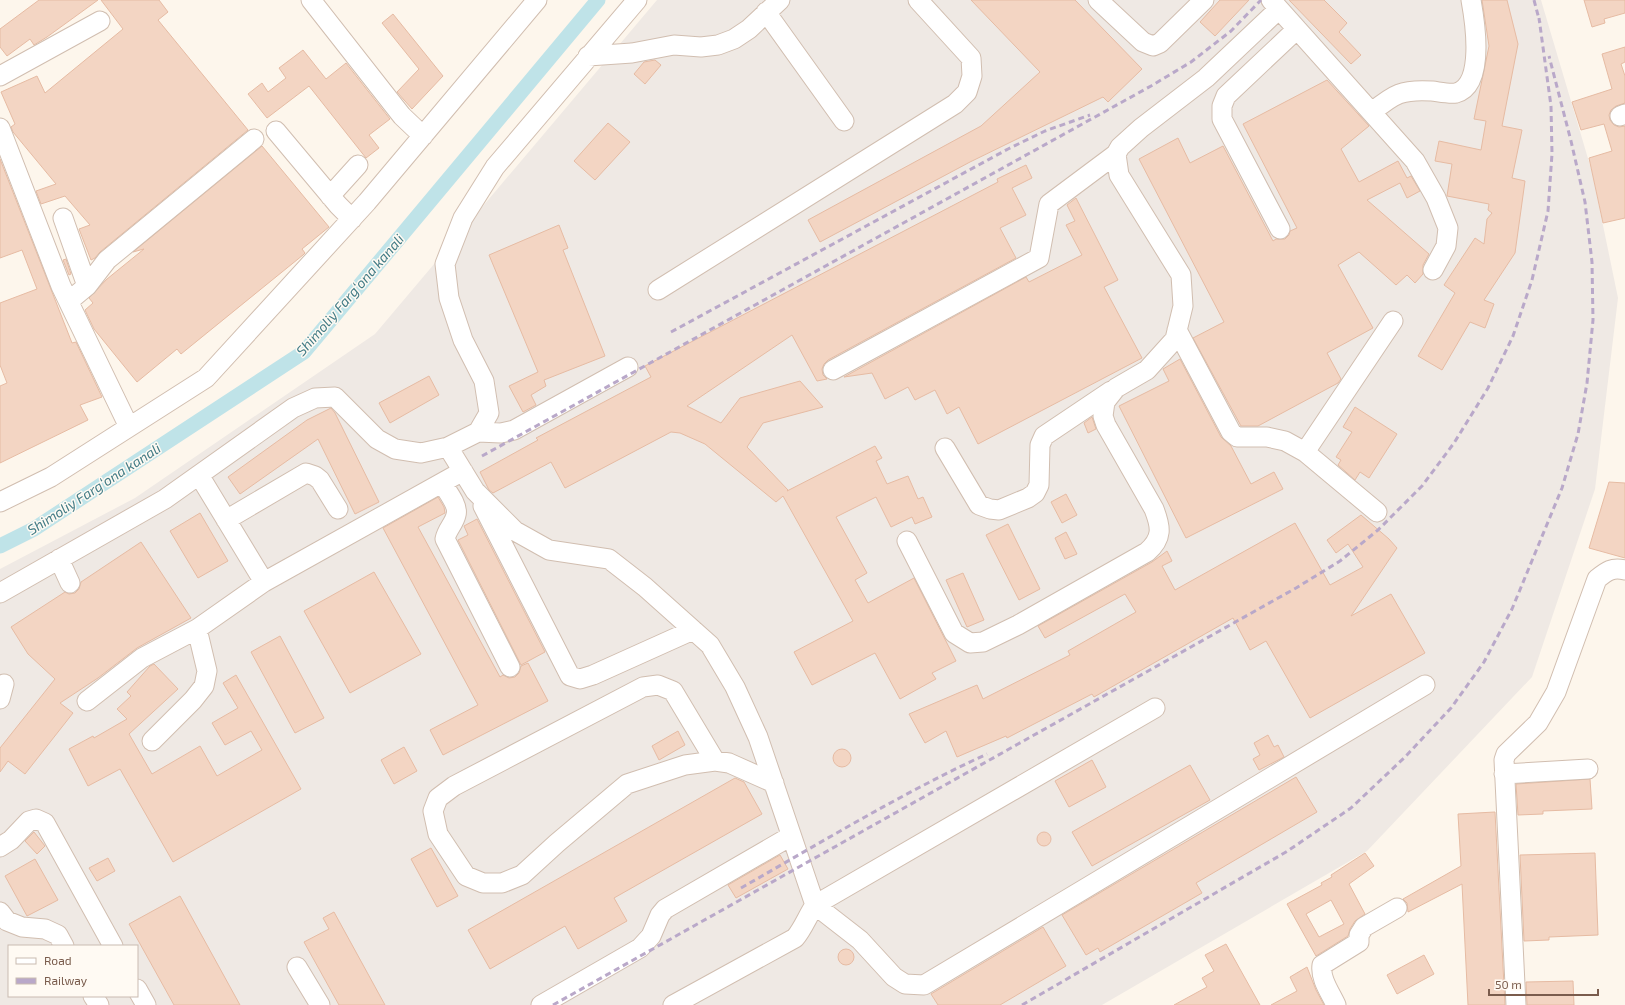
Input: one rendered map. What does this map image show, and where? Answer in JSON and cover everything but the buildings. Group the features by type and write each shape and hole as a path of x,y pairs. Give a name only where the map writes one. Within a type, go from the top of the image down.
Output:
{"street":[{"path":"311,0 402,116 423,136"},
{"path":"0,502 51,477 206,378 352,219 538,0"},
{"path":"478,432 489,413 484,381 463,340 449,298 445,264 463,218 495,167 636,0"},
{"path":"658,290 955,104 967,92 972,76 971,58 918,0"},
{"path":"1098,0 1143,42 1153,46 1160,43 1204,0"},
{"path":"1372,112 1392,96 1406,91 1422,90 1455,93 1464,90 1470,82 1476,56 1476,26 1471,0"},
{"path":"832,370 1039,258 1049,204 1116,154 1120,147 1140,128 1206,78 1275,4 1415,161 1436,198 1448,228 1446,246 1433,270"},
{"path":"588,56 632,53 674,45 700,47 718,45 734,39 749,29 773,6 844,120"},
{"path":"0,76 100,20"},
{"path":"1280,229 1222,119 1222,106 1226,96 1297,29"},
{"path":"0,128 60,286 129,427"},
{"path":"276,131 330,196 352,219"},
{"path":"69,302 87,286 108,260 254,139"},
{"path":"945,448 979,505 990,509 999,510 1028,498 1035,493 1039,485 1040,445 1044,436 1116,388 1147,370 1175,339 1183,306 1181,275 1119,175 1116,154"},
{"path":"330,196 358,165"},
{"path":"63,218 87,286"},
{"path":"1305,452 1393,321"},
{"path":"1177,330 1231,432 1237,437 1267,437 1285,441 1305,452 1377,512"},
{"path":"0,593 164,499 292,408 315,398 335,397 377,439 395,449 421,453 448,447 478,432 501,433 514,430 628,367"},
{"path":"907,541 954,633 970,643 984,642 1018,625 1147,552 1154,546 1159,535 1159,523 1154,509 1106,425 1103,416 1105,402 1116,388"},
{"path":"448,447 475,491 570,676 580,679 593,675 693,630"},
{"path":"87,701 142,658 196,628 264,582 463,471"},
{"path":"226,520 306,473 315,476 320,480 338,510"},
{"path":"199,475 264,582"},
{"path":"442,483 456,507 456,515 446,530 445,539 510,667"},
{"path":"475,491 515,531 548,550 609,559 645,587 710,646 735,687 758,737 815,905 860,940 894,977 905,984 924,985 1425,686"},
{"path":"59,559 70,583"},
{"path":"1516,1005 1504,760 1506,754 1538,723 1556,692 1597,579 1610,569 1625,570"},
{"path":"152,741 193,700 204,686 207,671 196,628"},
{"path":"715,761 673,690 658,685 643,686 454,786 438,798 433,811 438,834 466,876 483,884 502,883 522,875 557,843 627,784 685,765 715,761 729,763 774,783"},
{"path":"673,1005 795,938 800,932 805,919 815,905 1155,708"},
{"path":"1504,774 1588,769"},
{"path":"0,847 11,840 29,821 36,819 44,823 112,945"},
{"path":"541,1005 640,948 651,936 660,915 665,909 791,836"},
{"path":"1336,1005 1324,982 1321,972 1322,965 1359,942 1359,934 1364,927 1397,908"},
{"path":"0,912 8,920 22,927 45,929 58,936 63,945"},
{"path":"297,967 320,1005"},
{"path":"138,991 146,1005"}],"shaded area":[{"path":"657,0 1541,0 1592,172 1618,298 1595,489 1532,677 1367,851 1102,1005 0,1005 0,569 135,498 375,334"}],"waterway":[{"name":"Shimoliy Fargʻona kanali","path":"0,546 34,529 304,352 598,0"}],"railway":[{"path":"482,456 1151,86 1191,62 1231,31 1261,0"},
{"path":"1534,0 1540,23"},
{"path":"553,1005 1296,588 1340,561 1378,530 1422,486 1454,443 1488,388 1513,336 1532,280 1548,211 1552,154 1551,106 1539,18"},
{"path":"1022,1005 1286,852 1351,808 1405,757 1451,708 1484,662 1512,609 1562,488 1578,434 1587,383 1593,320 1592,262 1585,202 1549,56"},
{"path":"671,332 1008,149 1045,131 1090,115"},
{"path":"741,888 893,801 987,754"}]}
